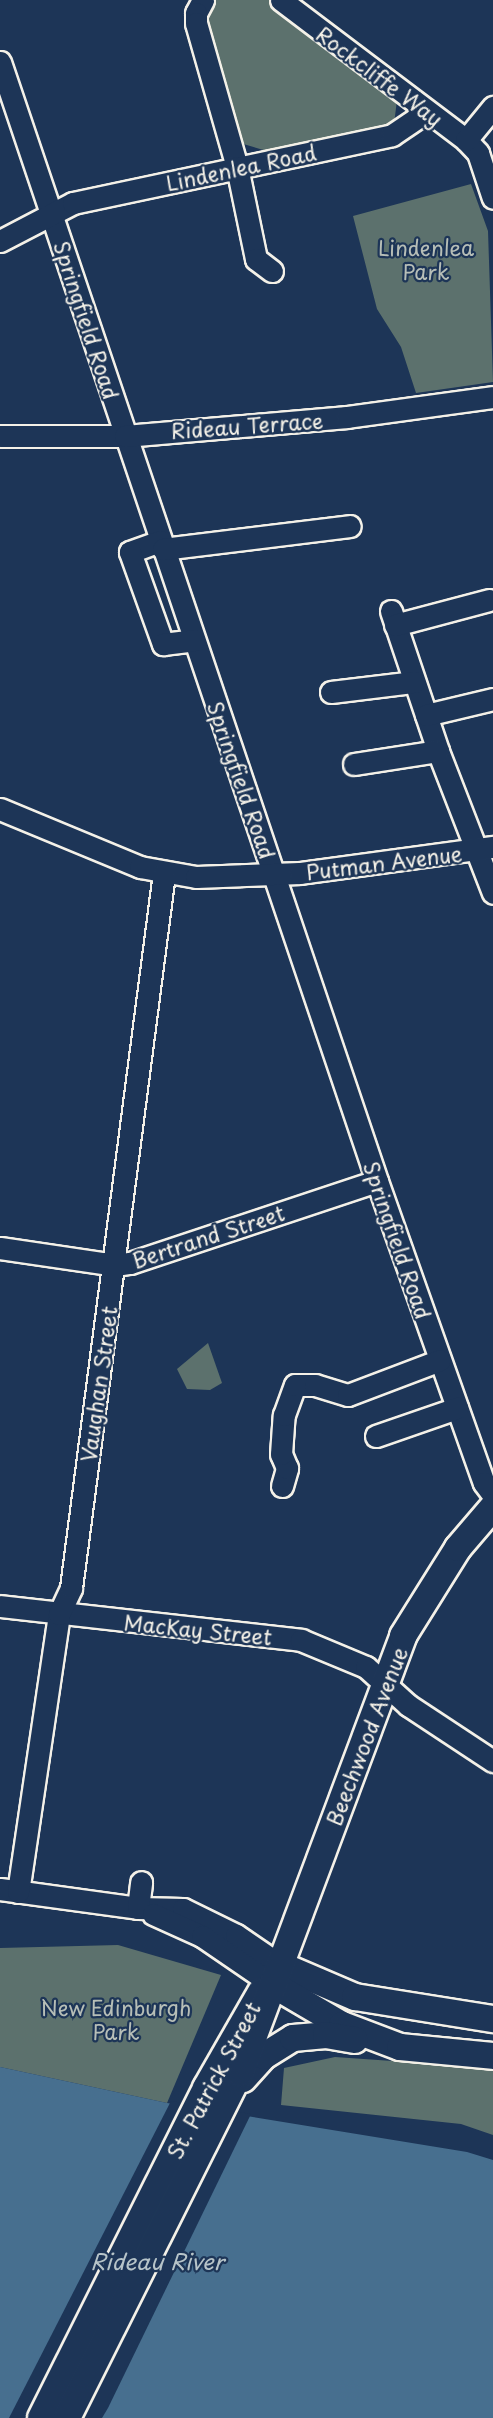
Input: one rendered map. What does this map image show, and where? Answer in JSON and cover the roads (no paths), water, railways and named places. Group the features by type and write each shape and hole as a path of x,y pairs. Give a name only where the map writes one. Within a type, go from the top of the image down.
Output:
{"main road":[{"name":"Beechwood Avenue","path":"276,1974 385,1684 421,1605 458,1548 493,1507"},
{"path":"276,1974 355,1997 493,2019"},
{"path":"276,1974 342,2025 400,2047"},
{"name":"St. Patrick Street","path":"41,2418 206,2088 255,1997 276,1974"},
{"name":"St. Patrick Street","path":"67,2418 231,2093 268,2003 276,1974"},
{"path":"231,2093 264,2056 295,2038 339,2036 400,2047 493,2056"}],"street":[{"path":"203,0 196,23 237,167 255,259 272,271"},
{"name":"Rockcliffe Way","path":"281,0 479,150"},
{"name":"Springfield Road","path":"0,62 377,1181 484,1483 493,1495"},
{"path":"493,107 479,150 493,198"},
{"name":"Lindenlea Road","path":"0,241 72,203 392,135 426,112"},
{"name":"Rideau Terrace","path":"0,436 125,436 347,417 493,397"},
{"path":"194,640 163,644 130,552 162,545 350,526"},
{"path":"489,600 393,618 438,751 485,849 493,893"},
{"path":"331,692 414,682"},
{"path":"426,715 493,699"},
{"path":"354,764 438,751"},
{"name":"Putman Avenue","path":"0,809 140,867 196,877 300,873 485,849"},
{"name":"Vaughan Street","path":"9,1891 59,1614 71,1588 165,873"},
{"name":"Bertrand Street","path":"0,1248 115,1265 377,1181"},
{"path":"282,1486 286,1468 281,1454 285,1415 295,1385 315,1385 348,1395 440,1360"},
{"path":"376,1436 457,1408"},
{"name":"MacKay Street","path":"0,1606 301,1640 366,1667 408,1704 493,1761"},
{"path":"138,1908 141,1882"},
{"path":"9,1891 138,1908 202,1936 276,1974"}],"water":[{"name":"Rideau River","path":"0,2067 167,2103 467,2152 493,2160 493,2418 0,2418"}],"park label":[{"name":"Lindenlea Park","path":"426,259"},
{"name":"New Edinburgh Park","path":"116,2019"}]}
